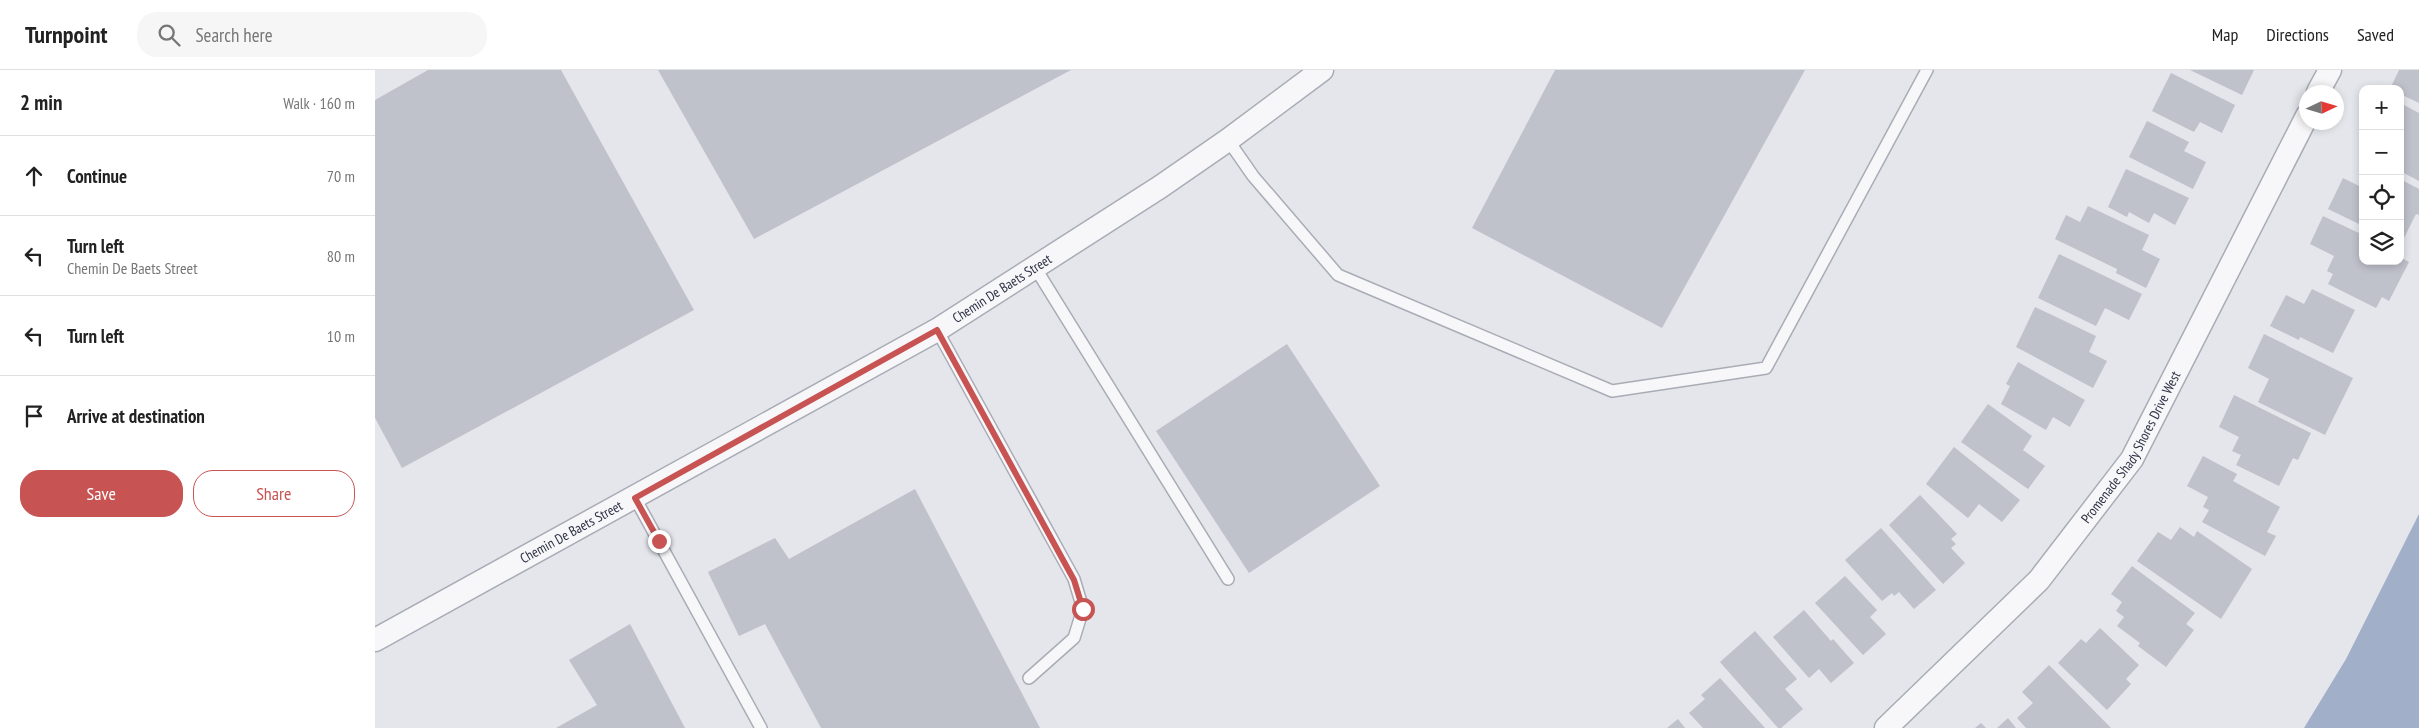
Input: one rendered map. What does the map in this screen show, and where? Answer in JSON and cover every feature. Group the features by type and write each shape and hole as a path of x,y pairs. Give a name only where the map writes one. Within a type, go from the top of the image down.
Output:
{"street":[{"name":"Chemin De Baets Street","path":"375,640 937,330 1036,269 1228,140 1322,70"},
{"path":"2322,85 2330,70"},
{"name":"Promenade Shady Shores Drive West","path":"1886,728 2039,580 2131,459 2300,130"}],"lane":[{"path":"1228,140 1253,176 1338,274 1612,392 1766,368 1927,70"},
{"path":"1036,269 1228,578"},
{"path":"937,330 1074,580 1083,609 1074,638 1029,678"},
{"path":"635,498 761,728"}],"water":[{"path":"2419,514 2419,728 2304,728 2346,659"}],"building":[{"path":"428,70 561,70 694,310 402,468 375,418 375,100"},
{"path":"658,70 1071,70 754,239"},
{"path":"1555,70 1805,70 1662,328 1472,228"},
{"path":"2190,70 2254,70 2242,95"},
{"path":"2399,70 2419,70 2419,103 2404,96 2404,85 2392,85"},
{"path":"2171,73 2235,105 2222,133 2200,122 2194,132 2152,111"},
{"path":"2404,105 2419,113 2419,181 2404,173"},
{"path":"2147,121 2189,142 2184,151 2206,162 2193,189 2129,157"},
{"path":"2126,169 2189,198 2175,225 2154,213 2149,223 2129,212 2127,217 2108,207"},
{"path":"2343,178 2359,186 2359,224 2328,209"},
{"path":"2404,181 2419,189 2419,215 2416,214 2404,238"},
{"path":"2088,206 2149,235 2142,250 2160,259 2146,288 2116,273 2117,269 2055,239 2066,215 2080,222"},
{"path":"2323,216 2359,233 2359,265 2404,265 2404,259 2409,262 2389,301 2382,297 2376,308 2328,284 2333,274 2327,271 2334,256 2310,244"},
{"path":"2059,254 2142,294 2129,320 2105,308 2096,326 2038,298"},
{"path":"2312,289 2355,310 2333,353 2300,337 2299,340 2270,326 2286,295 2304,304"},
{"path":"2035,307 2096,336 2089,352 2107,361 2093,388 2016,347"},
{"path":"2264,334 2353,378 2325,435 2258,402 2269,379 2248,368"},
{"path":"1287,344 1380,486 1249,573 1156,431"},
{"path":"2018,362 2085,400 2070,427 2053,417 2046,430 2001,404 2010,386 2006,384"},
{"path":"2234,395 2311,433 2298,460 2293,458 2279,486 2236,465 2241,455 2232,451 2239,437 2219,427"},
{"path":"1988,404 2032,436 2023,450 2045,466 2028,489 1961,442"},
{"path":"1954,447 2020,500 2002,522 1979,504 1968,518 1926,484"},
{"path":"2203,456 2237,474 2233,481 2280,507 2267,532 2276,536 2265,556 2202,522 2209,510 2203,507 2208,497 2187,486"},
{"path":"915,489 1040,728 821,728 765,624 739,636 708,572 775,538 789,559"},
{"path":"1920,495 1957,534 1951,539 1956,544 1951,548 1965,563 1943,584 1889,525"},
{"path":"2180,527 2194,537 2197,531 2252,569 2221,619 2137,561 2158,532 2171,540"},
{"path":"1881,528 1936,590 1914,609 1899,592 1894,596 1892,593 1882,601 1845,560"},
{"path":"2132,566 2195,613 2186,624 2194,630 2166,667 2138,646 2140,643 2117,626 2124,617 2116,611 2122,602 2111,594"},
{"path":"1845,576 1877,610 1870,617 1886,634 1863,655 1815,603"},
{"path":"1804,610 1831,641 1833,639 1854,663 1831,683 1819,669 1809,678 1773,637"},
{"path":"630,624 685,728 556,728 597,705 569,660"},
{"path":"2100,628 2139,665 2126,679 2131,684 2107,710 2058,663 2081,639 2086,643"},
{"path":"1755,631 1797,679 1785,689 1803,709 1781,728 1778,728 1720,662"},
{"path":"2049,665 2111,728 2026,728 2017,718 2033,703 2022,692"},
{"path":"1720,678 1765,728 1703,728 1689,713 1705,699 1701,695"},
{"path":"2008,718 2016,728 1997,728"},
{"path":"1678,719 1685,728 1667,728"},
{"path":"1981,723 1986,728 1975,728"}],"route":[{"path":"659,541 635,498 937,330 1074,580 1083,609"}]}
